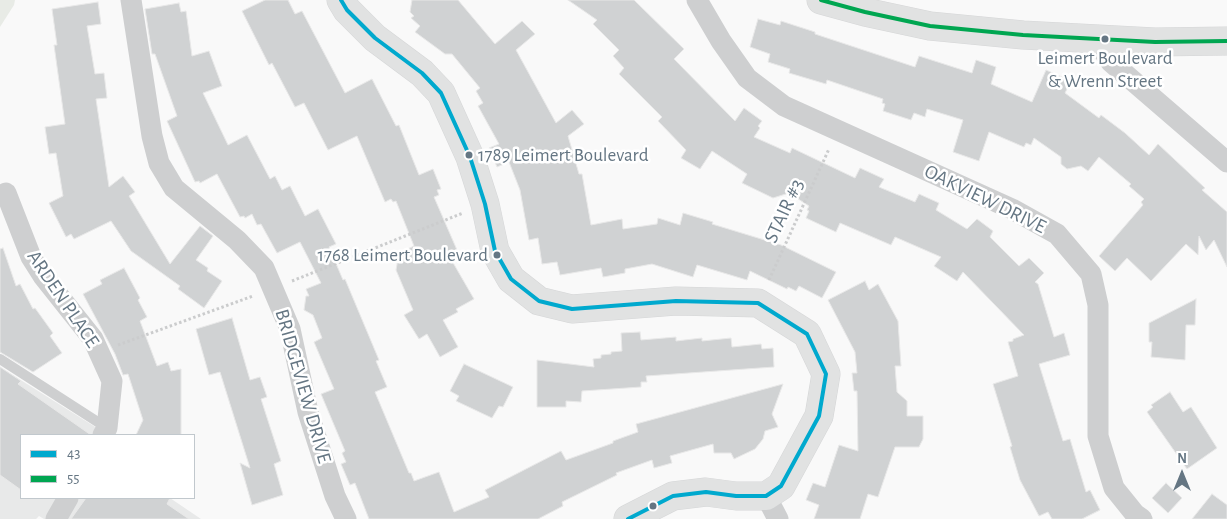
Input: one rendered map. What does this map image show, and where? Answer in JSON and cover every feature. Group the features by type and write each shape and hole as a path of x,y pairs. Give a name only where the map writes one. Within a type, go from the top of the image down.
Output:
{"street":[{"name":"BRIDGEVIEW DRIVE","path":"131,0 152,136 159,163 174,188 237,240 264,268 290,329 308,412 335,496 346,519"},
{"path":"341,0 347,10 375,38 422,73 440,93 470,157 495,251 511,279 539,302 572,309 676,302 758,303 807,334 826,374 819,416 781,486 772,508 736,496 706,492 673,496 628,519"},
{"name":"OAKVIEW DRIVE","path":"697,0 721,41 747,78 784,106 1012,209 1057,234 1090,274 1098,305 1098,436 1114,488 1135,514 1142,519"},
{"path":"821,0 930,26 1096,40 1155,42 1227,41"},
{"path":"1096,40 1111,62 1227,162"},
{"name":"ARDEN PLACE","path":"6,193 31,257 43,276 94,339 112,381 105,432"},
{"path":"56,519 67,499"}],"lane":[{"path":"0,359 105,432"}],"path":[{"name":"STAIR #3","path":"758,303 838,131"}],"shaded area":[{"path":"0,0 15,0 14,5 0,27"},
{"path":"0,367 106,434 20,434 20,499 171,499 201,519 44,519 39,516 36,519 0,519"}],"building":[{"path":"265,0 288,0 295,14 302,11 345,93 372,79 396,126 399,125 419,175 433,169 441,189 437,190 439,195 434,197 457,250 448,254 474,299 456,309 458,312 443,320 458,347 440,357 427,334 419,339 404,315 413,310 396,270 399,253 414,246 396,201 393,202 391,199 385,202 357,136 328,150 304,103 295,107 272,63 269,65 242,11"},
{"path":"412,0 458,0 495,44 522,21 535,34 516,50 556,123 572,110 584,124 568,136 579,174 582,174 591,225 622,219 623,229 657,224 658,218 680,225 683,213 713,222 712,224 781,245 836,272 822,298 799,286 796,291 788,287 787,289 750,271 747,280 697,265 693,277 652,264 625,269 625,273 603,277 601,268 560,275 557,262 542,264 538,238 529,240 520,190 509,162 497,167 489,148 499,144 478,106 483,103 476,91 480,88 452,54 445,54 415,32 420,26 411,18 414,16 410,12"},
{"path":"568,0 634,0 684,49 674,59 735,121 744,108 762,121 754,137 790,153 792,148 855,178 860,168 884,179 879,187 915,202 919,194 939,203 936,210 967,229 977,219 993,231 990,237 1019,266 1029,258 1044,273 1035,282 1038,284 1054,337 1064,333 1070,355 1039,364 1063,441 1070,439 1086,492 1090,490 1100,510 1082,519 1052,519 1048,512 1039,516 1020,480 1010,447 1012,446 993,384 1018,376 1008,342 1024,335 963,272 957,281 934,266 941,257 895,237 891,245 840,223 836,232 806,218 809,206 789,193 773,198 742,183 747,174 712,151 700,169 681,158 686,150 658,121 662,117 619,74 624,68 613,56 619,50 593,24 597,20"},
{"path":"98,2 101,24 87,26 95,74 104,73 107,98 96,99 109,187 123,176 135,192 129,196 170,264 200,226 213,236 196,260 208,268 207,271 222,281 204,308 178,289 180,286 131,251 111,221 74,239 71,234 66,237 49,203 63,196 56,153 49,154 45,127 65,124 54,45 57,45 52,9"},
{"path":"179,3 181,12 186,11 192,56 209,51 222,86 203,93 228,145 247,135 270,179 275,176 282,190 290,186 305,216 318,209 336,244 329,247 343,280 345,279 379,360 376,361 387,387 375,392 409,473 411,473 414,481 439,472 454,512 489,497 485,490 561,451 566,460 638,432 636,424 783,384 772,414 778,427 765,431 763,439 755,449 734,459 731,453 714,453 713,444 670,456 672,463 654,468 652,460 616,473 617,475 562,502 563,506 538,519 369,519 355,483 350,485 341,464 346,462 342,453 345,451 321,394 334,389 314,342 322,338 313,315 304,310 306,296 309,296 306,289 321,283 300,242 277,253 261,224 257,225 252,214 245,218 244,216 240,217 217,174 200,183 199,181 195,182 167,121 177,116 155,54 152,54 145,9"},
{"path":"758,19 780,25 781,21 915,67 919,56 972,73 976,60 996,67 991,84 1032,102 1046,70 1071,81 1065,93 1099,118 1101,115 1125,133 1149,155 1158,144 1205,188 1202,190 1227,212 1227,267 1214,240 1206,250 1199,236 1198,255 1186,244 1151,281 1127,258 1115,271 1099,256 1143,205 1141,202 1144,199 1129,186 1131,184 1099,157 1088,171 1081,166 1067,169 1061,164 1061,157 1034,138 1031,145 1026,143 1024,147 989,132 979,161 953,152 963,120 927,109 925,117 914,113 911,120 883,111 885,104 882,103 883,99 827,80 826,84 789,73 790,69 768,62 770,54 750,47"},
{"path":"3,248 16,286 20,284 33,309 35,308 53,333 50,336 62,353 33,372 0,352 0,249"},
{"path":"124,268 140,298 138,300 147,317 140,321 157,366 168,362 171,371 181,369 181,434 136,434 143,420 128,374 123,375 115,354 83,294 102,284 100,280"},
{"path":"865,281 869,290 878,284 898,321 901,366 895,366 897,392 907,401 907,416 923,416 923,439 919,447 895,447 878,497 868,494 860,519 814,519 819,505 806,500 813,483 825,487 839,445 858,451 857,391 854,391 852,373 857,373 855,352 828,300"},
{"path":"1196,299 1195,325 1186,325 1185,360 1151,357 1152,342 1149,342 1149,323"},
{"path":"232,318 250,380 260,377 267,397 261,399 281,461 274,464 283,495 252,505 240,463 250,468 220,372 209,375 196,329"},
{"path":"640,332 641,340 676,337 676,341 702,338 702,341 731,338 732,347 761,344 762,349 773,348 774,367 646,376 647,382 641,382 641,387 582,391 581,402 566,401 566,407 537,407 537,360 594,367 593,359 601,358 601,355 611,354 611,352 622,351 621,333"},
{"path":"464,364 513,387 503,407 499,406 492,418 456,401 459,396 450,391"},
{"path":"0,367 21,381 18,384 90,434 20,434 20,489 0,475"},
{"path":"1170,392 1183,412 1191,407 1217,448 1187,469 1147,412 1153,407 1151,405"},
{"path":"1166,483 1182,498 1168,513 1152,498"},
{"path":"1212,494 1227,505 1227,519 1192,519"},
{"path":"85,499 170,499 167,504 189,519 71,519"}],"transit line":[{"name":"43","path":"341,0 347,10 375,38 422,73 441,93 470,157 485,204 495,251 511,279 539,301 572,309 676,301 758,303 807,334 826,374 819,416 781,486 766,496 736,496 706,492 673,496 628,519"},
{"name":"55","path":"821,0 930,26 1023,35 1155,42 1227,41"}],"place":[{"name":"Leimert Boulevard & Wrenn Street","path":"1105,39"},
{"name":"1789 Leimert Boulevard","path":"469,155"},
{"name":"1768 Leimert Boulevard","path":"497,255"}]}
